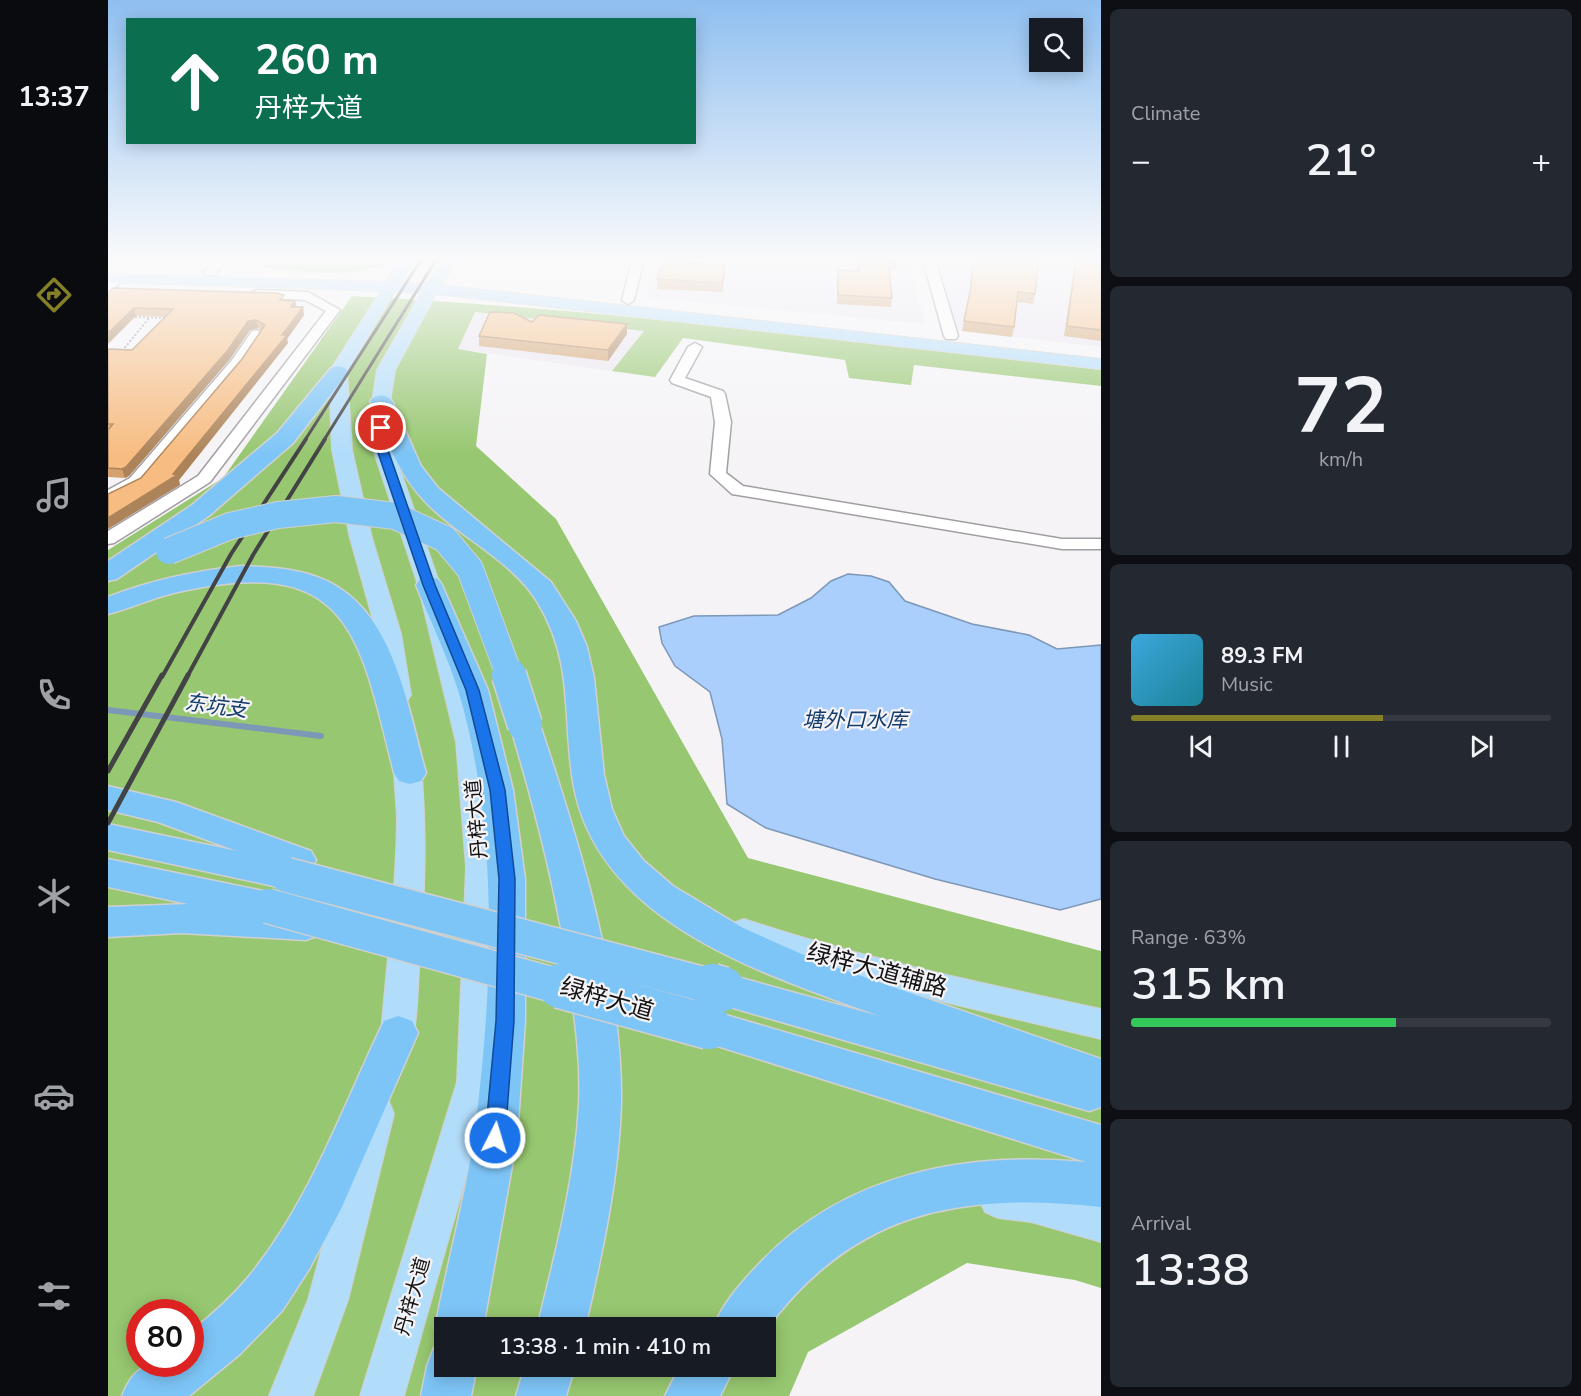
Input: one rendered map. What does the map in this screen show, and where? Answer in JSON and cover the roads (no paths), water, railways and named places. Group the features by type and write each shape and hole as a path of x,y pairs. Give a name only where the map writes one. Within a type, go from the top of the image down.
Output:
{"highway":[{"path":"108,573 201,510 285,438 338,372"},
{"path":"381,402 410,467 430,493 542,588 562,621 573,647 579,678 588,775 595,809 610,843 632,871 660,896 730,939 802,971 1101,1078"},
{"path":"108,579 230,526 278,514 336,509 395,516 445,538 470,569 504,658 548,797 587,958 598,1045 600,1115 576,1267 564,1317"},
{"path":"108,606 155,588 213,575 241,574 294,580 332,595 357,619 378,661 410,773"},
{"path":"429,585 473,690 497,790 507,879 505,1021 495,1138 461,1317"},
{"path":"108,798 164,812 293,867"},
{"name":"绿梓大道","path":"108,837 293,867 425,910 723,989 1101,1095"},
{"name":"绿梓大道","path":"108,873 262,914 353,928 709,1027 1101,1146"},
{"path":"108,922 262,914"},
{"path":"204,1353 217,1344 272,1286 315,1216 398,1033"},
{"path":"744,1317 751,1306 802,1252 856,1216 914,1195 979,1182 1044,1180 1101,1185"},
{"path":"147,1396 172,1377"},
{"path":"446,1396 450,1377"},
{"path":"542,1396 547,1377"},
{"path":"690,1396 703,1377"}],"main road":[{"path":"291,1396 328,1300 398,1033 410,858 410,773 389,634 361,538 342,450 338,372 367,325"},
{"name":"丹梓大道","path":"382,1396 475,1082 481,867 469,742 429,585 382,447 381,402 386,370 412,325"},
{"path":"778,325 1101,364"},
{"path":"854,325 1101,353"},
{"name":"绿梓大道辅路","path":"660,896 720,924 782,945 972,995 1101,1024"},
{"path":"914,1195 987,1197 1031,1203 1101,1223"}],"street":[{"path":"108,539 204,479 322,325"},
{"path":"948,325 951,336"},
{"path":"108,497 136,482 237,363 257,334"},
{"path":"694,347 677,380 718,394 723,422 718,474 738,490 1062,544 1101,544"}],"water":[{"name":"塘外口水库","path":"848,574 871,576 889,582 905,601 972,624 1029,635 1057,649 1101,645 1101,899 1060,910 935,879 766,828 727,804 722,739 710,692 675,666 662,643 659,627 694,616 778,615 811,598 831,581"}],"waterway":[{"name":"东坑支","path":"108,710 321,736"}],"railway":[{"path":"305,440 379,325"},
{"path":"324,440 395,325"},
{"path":"162,677 231,554 306,439"},
{"path":"187,677 253,555 325,439"},
{"path":"108,771 162,675"},
{"path":"108,823 188,675"}]}
